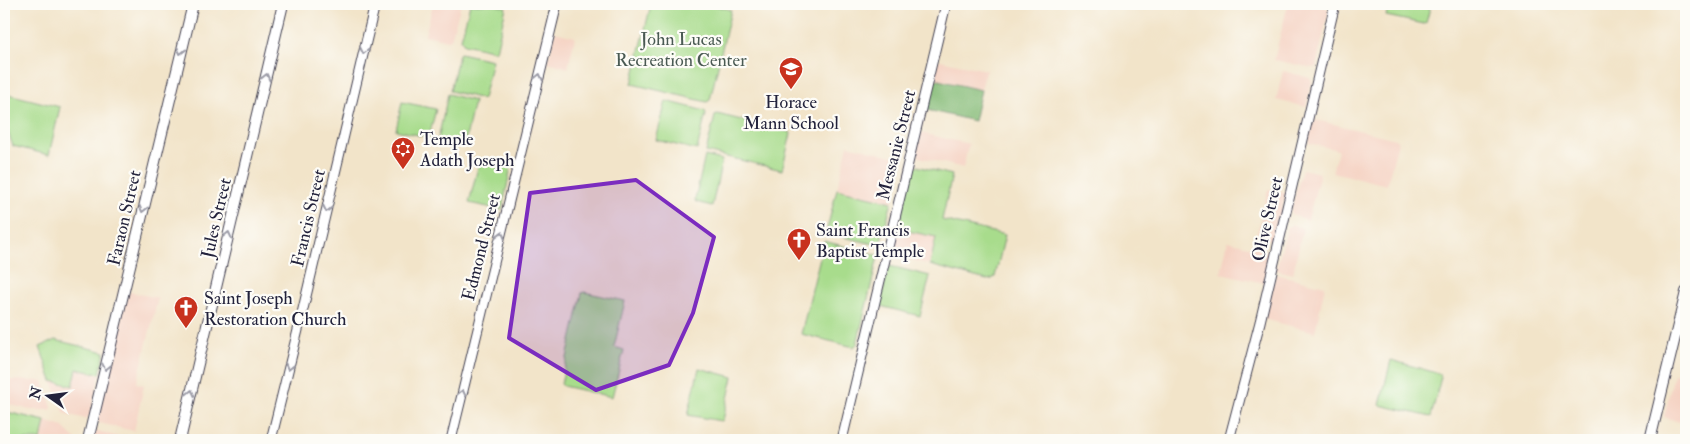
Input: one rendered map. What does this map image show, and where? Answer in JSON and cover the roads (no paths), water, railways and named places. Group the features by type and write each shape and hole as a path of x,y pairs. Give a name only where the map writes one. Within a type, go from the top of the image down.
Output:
{"main road":[{"name":"Faraon Street","path":"88,440 193,4"},
{"name":"Jules Street","path":"180,440 284,4"},
{"path":"1650,440 1686,292"}],"street":[{"name":"Francis Street","path":"271,440 375,4"},
{"name":"Edmond Street","path":"451,440 557,4"},
{"name":"Messanie Street","path":"842,440 946,4"},
{"name":"Olive Street","path":"1229,440 1262,314 1335,4"}],"place":[{"name":"Horace Mann School","path":"791,90"},
{"name":"Temple Adath Joseph","path":"403,170"},
{"name":"Saint Francis Baptist Temple","path":"799,261"},
{"name":"Saint Joseph Restoration Church","path":"186,329"}],"park label":[{"name":"John Lucas Recreation Center","path":"681,49"}]}
